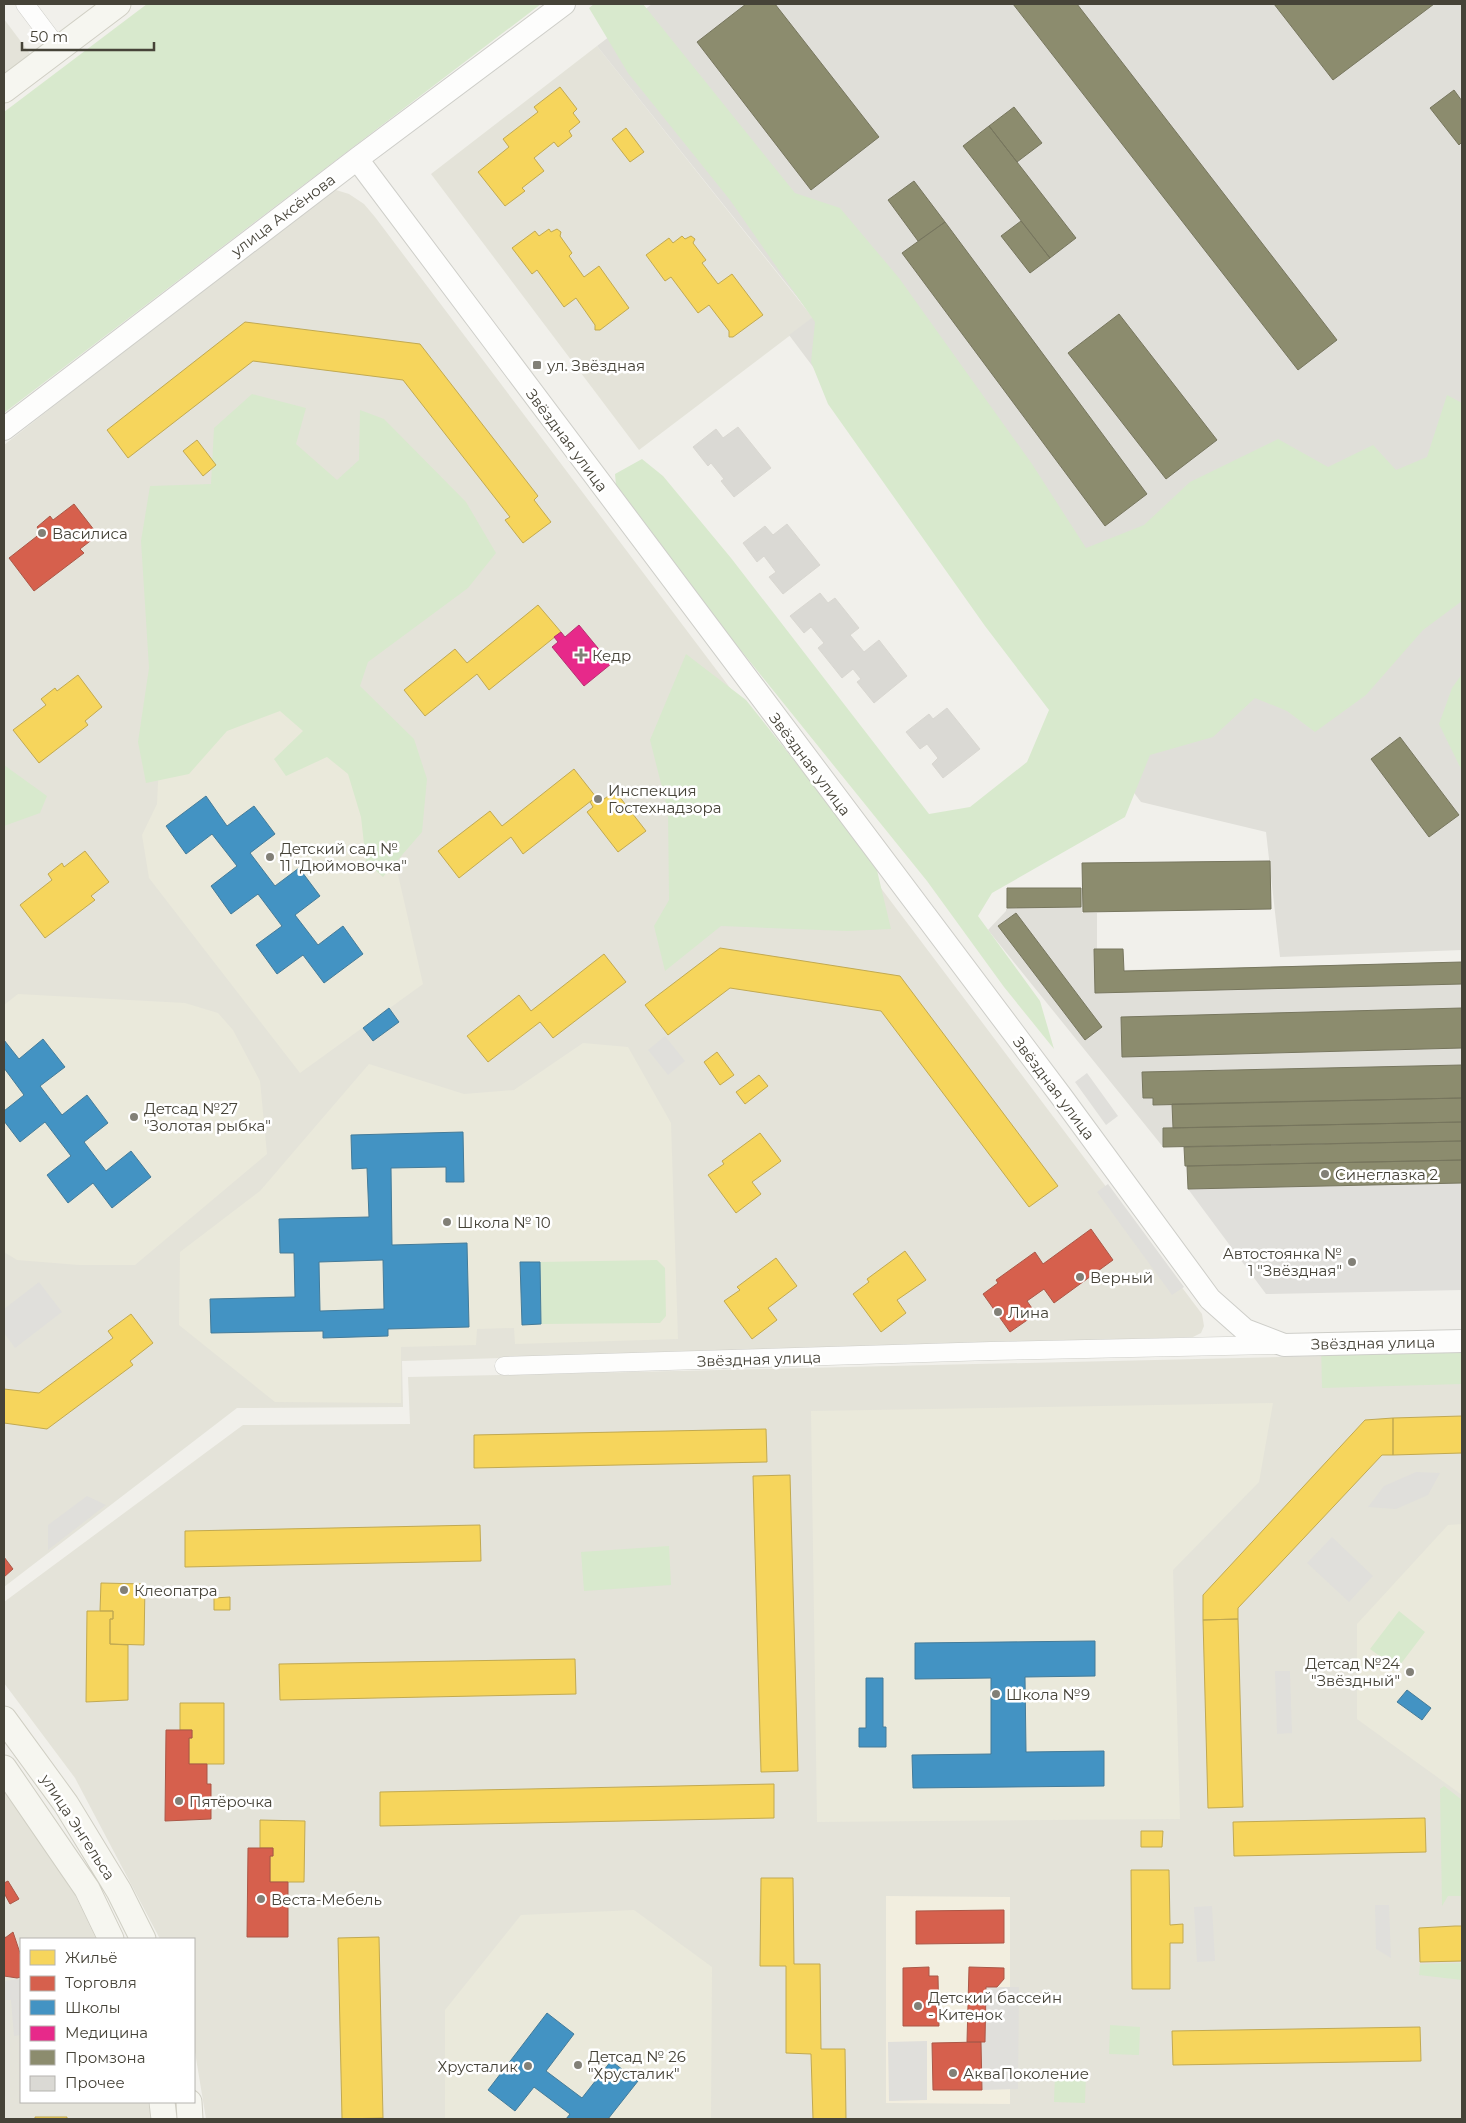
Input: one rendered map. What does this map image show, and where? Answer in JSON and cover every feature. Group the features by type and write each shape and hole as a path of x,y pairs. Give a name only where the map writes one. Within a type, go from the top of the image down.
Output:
{"main road":[{"path":"4,90 118,4"},
{"name":"улица Энгельса","path":"4,1719 66,1804 119,1891 143,1938"},
{"name":"улица Энгельса","path":"4,1768 87,1889 111,1938"},
{"path":"162,2103 164,2119"},
{"path":"189,2103 190,2119"}],"street":[{"path":"25,4 58,48"},
{"name":"улица Аксёнова","path":"4,429 356,159 564,4"},
{"name":"Звёздная улица","path":"356,159 1061,1096 1210,1299 1245,1330 1284,1345"},
{"name":"Звёздная улица","path":"504,1366 992,1351 1462,1341"}],"shaded area":[{"path":"652,4 1462,4 1462,950 1280,957 1266,832 1141,802 789,335 813,317 597,46"},
{"path":"4,19 31,55 4,76"},
{"path":"597,46 813,318 639,450 431,174"},
{"path":"336,190 349,194 364,204 375,217 1202,1314 1204,1326 1201,1333 1193,1337 402,1361 403,1407 237,1408 4,1587 4,445 324,194"},
{"name":"Детский сад № 11 \"Дюймовочка\"","path":"247,625 360,708 423,984 300,1073 149,878 142,835 157,804 161,721"},
{"path":"1007,888 1081,888 1082,913 1097,913 1097,949 1123,949 1124,970 1462,962 1462,1141 1163,1147 988,930 1006,911"},
{"name":"Детсад №27 \"Золотая рыбка\"","path":"18,994 185,1003 218,1013 233,1030 260,1081 267,1154 135,1265 79,1265 17,1260 4,1252 4,1005"},
{"path":"665,1036 685,1061 668,1075 648,1050"},
{"name":"Школа № 10","path":"583,1043 628,1047 671,1123 678,1339 515,1344 514,1328 477,1329 476,1345 401,1347 401,1403 275,1402 179,1325 180,1252 260,1191 369,1064 464,1094 514,1090"},
{"path":"1087,1073 1118,1116 1106,1125 1075,1082"},
{"name":"Автостоянка № 1 \"Звёздная\"","path":"1462,1183 1462,1290 1266,1294 1188,1189"},
{"path":"1108,1184 1184,1287 1172,1295 1097,1192"},
{"path":"39,1282 62,1312 15,1348 4,1333 4,1309"},
{"path":"1462,1353 1462,2119 206,2119 195,2052 195,1938 159,1938 75,1778 4,1683 4,1602 243,1425 410,1424 408,1377"},
{"name":"Школа №9","path":"1273,1403 1259,1482 1173,1570 1180,1819 817,1822 811,1411"},
{"path":"1416,1472 1440,1473 1428,1495 1396,1509 1368,1507 1384,1486"},
{"path":"87,1496 106,1505 48,1550 48,1525"},
{"name":"Детсад №24 \"Звёздный\"","path":"1462,1524 1462,1795 1357,1719 1357,1624 1448,1525"},
{"path":"1332,1537 1373,1576 1349,1602 1307,1563"},
{"path":"1275,1671 1290,1671 1292,1733 1277,1734"},
{"path":"4,1790 75,1895 96,1938 20,1938 20,2103 148,2103 152,2119 4,2119"},
{"path":"886,1896 1010,1897 1010,2104 886,2103"},
{"path":"1375,1905 1389,1905 1391,1958 1376,1949"},
{"path":"1212,1906 1215,1961 1197,1962 1194,1907"},
{"name":"Детсад № 26 \"Хрусталик\"","path":"634,1910 712,1967 711,2119 445,2119 445,2010 521,1915"},
{"path":"20,1979 20,2035 14,2036 11,2000 4,2000 4,1981"},
{"path":"986,1987 1019,1987 1018,2089 982,2090 981,2042 985,2042"},
{"path":"927,2041 927,2100 889,2101 888,2042"}],"green space":[{"path":"147,4 541,4 4,413 4,112"},
{"path":"594,4 643,4 795,193 840,208 899,278 1032,464 1086,548 1144,525 1190,482 1278,439 1328,467 1373,445 1396,470 1427,457 1447,395 1462,403 1462,601 1423,630 1366,695 1315,732 1287,711 1255,698 1213,737 1150,755 1125,817 992,893 978,916 1040,1001 1054,1049 1004,987 927,881 617,497 615,474 642,459 663,476 731,558 929,814 970,807 1027,762 1049,710 985,626 828,404 811,362 815,322 730,200 628,73 589,8"},
{"path":"252,394 306,408 296,444 337,480 359,460 360,410 384,419 466,502 496,553 468,588 368,662 360,686 414,739 427,779 422,832 383,877 366,862 361,817 348,774 327,757 286,776 274,759 303,731 280,711 227,731 189,774 146,783 138,742 149,668 141,541 150,486 211,484 214,428"},
{"path":"686,654 746,700 875,862 891,929 847,931 721,926 665,971 654,926 669,900 668,811 650,740"},
{"path":"1462,674 1462,771 1439,724 1452,688"},
{"path":"4,765 47,796 40,813 4,826"},
{"path":"657,1260 665,1268 666,1316 660,1323 541,1324 540,1262"},
{"path":"1462,1341 1462,1384 1322,1388 1321,1344"},
{"path":"669,1546 671,1585 584,1591 581,1552"},
{"path":"1399,1611 1425,1632 1397,1669 1370,1649"},
{"path":"1444,1786 1462,1800 1462,1896 1448,1896 1442,1906 1440,1789"},
{"path":"1462,1963 1462,1980 1419,1975 1420,1964"},
{"path":"1110,2025 1140,2027 1139,2055 1109,2054"},
{"path":"1055,2073 1086,2074 1085,2103 1054,2102"}],"building: Жильё":[{"path":"560,87 577,109 573,113 580,122 569,131 572,136 558,147 554,142 534,158 544,171 522,188 525,191 505,206 478,172 509,147 503,139 538,112 534,107"},
{"path":"626,128 644,152 630,162 612,139"},
{"path":"549,229 551,232 557,229 561,232 560,236 572,253 569,256 584,277 599,266 629,308 600,330 595,330 595,325 576,298 564,307 537,270 532,274 512,248 535,231 539,236"},
{"path":"682,236 685,239 691,236 695,239 693,243 706,260 702,263 718,284 732,274 763,315 733,337 729,337 729,331 709,305 698,313 671,277 665,281 646,255 669,238 673,243"},
{"path":"245,322 420,344 538,496 534,500 551,522 523,543 505,520 510,517 403,380 253,361 128,458 107,430"},
{"path":"197,440 216,465 203,476 183,451"},
{"path":"538,605 561,632 489,690 477,674 425,716 404,690 455,649 467,663"},
{"path":"78,675 102,707 85,721 88,725 39,763 13,730 46,705 41,699 55,688 57,691"},
{"path":"574,769 596,797 523,854 511,837 459,878 438,851 490,811 502,826"},
{"path":"615,791 646,831 618,852 587,812 593,807 590,802 596,797 600,802"},
{"path":"85,851 109,882 91,896 95,900 45,938 20,905 52,880 48,874 62,863 64,867"},
{"path":"720,948 900,976 1058,1186 1029,1207 881,1011 730,988 668,1035 645,1005"},
{"path":"604,954 626,982 553,1038 540,1022 488,1062 467,1036 519,995 531,1011"},
{"path":"717,1052 734,1075 720,1085 704,1062"},
{"path":"759,1075 768,1086 745,1104 736,1092"},
{"path":"760,1133 781,1161 752,1182 761,1194 736,1213 708,1175 724,1164 722,1161"},
{"path":"905,1251 926,1280 897,1300 906,1313 881,1332 853,1294 869,1282 867,1279"},
{"path":"776,1258 797,1286 768,1308 777,1320 752,1339 724,1301 740,1290 737,1287"},
{"path":"131,1314 153,1343 130,1361 133,1365 47,1429 4,1423 4,1389 39,1393 113,1338 108,1331"},
{"path":"1462,1416 1462,1453 1393,1455 1393,1418"},
{"path":"1393,1418 1393,1455 1382,1455 1238,1608 1238,1619 1203,1620 1203,1595 1365,1420"},
{"path":"766,1429 767,1462 474,1468 474,1435"},
{"path":"790,1475 798,1771 761,1772 753,1476"},
{"path":"480,1525 481,1561 185,1567 185,1531"},
{"path":"101,1583 145,1584 144,1645 110,1644 110,1619 113,1619 113,1611 100,1611"},
{"path":"230,1597 230,1610 214,1610 214,1598"},
{"path":"87,1611 113,1611 113,1619 110,1619 110,1644 128,1645 128,1700 86,1702"},
{"path":"1238,1619 1243,1807 1208,1808 1203,1620"},
{"path":"575,1659 576,1694 280,1700 279,1664"},
{"path":"180,1703 224,1703 224,1764 189,1764 189,1738 192,1738 192,1730 180,1730"},
{"path":"774,1784 774,1818 380,1826 380,1792"},
{"path":"1425,1818 1426,1852 1234,1856 1233,1822"},
{"path":"260,1820 305,1821 304,1882 270,1882 270,1856 273,1856 273,1848 260,1848"},
{"path":"1141,1831 1163,1831 1162,1847 1141,1847"},
{"path":"1131,1870 1169,1870 1170,1925 1183,1924 1183,1943 1170,1943 1170,1989 1132,1989"},
{"path":"761,1878 793,1878 794,1964 820,1964 821,2049 845,2049 846,2119 813,2119 811,2054 786,2053 786,1966 760,1966"},
{"path":"1462,1926 1462,1961 1420,1962 1419,1928"},
{"path":"379,1937 383,2118 342,2119 338,1938"},
{"path":"1420,2027 1421,2061 1173,2065 1172,2031"},
{"path":"35,2117 67,2117 67,2119 35,2119"}],"building: Торговля":[{"path":"74,504 98,535 80,549 84,553 34,591 9,558 41,533 37,527 50,516 53,520"},
{"path":"1091,1229 1113,1260 1054,1303 1044,1289 1027,1301 1036,1314 1010,1332 983,1294 998,1283 996,1280 1035,1252 1043,1264"},
{"path":"4,1557 13,1569 4,1577"},
{"path":"166,1730 192,1730 192,1738 189,1738 189,1764 207,1764 207,1784 211,1784 211,1819 165,1821"},
{"path":"248,1848 273,1848 273,1856 270,1856 270,1882 288,1882 288,1937 247,1937"},
{"path":"8,1881 19,1899 10,1904 4,1893 4,1883"},
{"path":"1004,1910 1004,1943 916,1944 916,1911"},
{"path":"13,1932 20,1953 20,1977 4,1976 4,1933 5,1938"},
{"path":"929,1967 929,1976 938,1976 939,2026 903,2026 903,1968"},
{"path":"969,1967 1004,1968 1004,1979 997,1987 986,1987 985,2042 967,2042"},
{"path":"981,2042 982,2090 933,2090 932,2043"}],"building: Школы":[{"path":"206,796 227,826 254,806 275,834 250,853 275,886 299,868 320,896 295,915 318,945 343,926 363,954 324,983 303,955 277,974 256,945 282,926 258,894 231,914 211,886 237,866 212,834 186,854 166,826"},
{"path":"389,1008 399,1022 373,1041 363,1028"},
{"path":"43,1039 65,1067 40,1086 62,1115 87,1095 108,1123 84,1142 106,1171 131,1151 151,1177 112,1208 93,1183 68,1203 47,1175 71,1156 45,1122 20,1142 4,1121 4,1111 24,1095 4,1068 4,1040 19,1059"},
{"path":"463,1132 464,1182 446,1182 446,1167 391,1168 392,1245 467,1243 469,1327 388,1329 388,1336 323,1338 323,1331 211,1333 210,1299 295,1297 294,1253 280,1253 279,1219 369,1217 367,1168 352,1169 351,1135","holes":["383,1260 384,1309 320,1311 319,1262"]},
{"path":"520,1262 540,1262 541,1324 522,1325"},
{"path":"1095,1641 1095,1676 1025,1677 1026,1752 1104,1751 1104,1786 913,1788 912,1755 991,1754 991,1678 915,1679 915,1643"},
{"path":"866,1678 883,1678 883,1727 886,1727 886,1747 859,1747 859,1728 866,1728"},
{"path":"1407,1690 1431,1708 1422,1720 1397,1702"},
{"name":"Хрусталик","path":"547,2013 574,2034 546,2071 582,2098 611,2061 638,2081 608,2119 566,2119 570,2114 534,2087 515,2111 488,2090"}],"building: Медицина":[{"name":"Кедр","path":"579,625 611,664 584,686 552,647 558,642 554,637 561,632 565,637"}],"building: Промзона":[{"path":"746,4 775,4 879,137 811,190 697,42"},
{"path":"1013,4 1077,4 1337,340 1298,370"},
{"path":"1274,4 1434,4 1333,80"},
{"path":"1454,90 1462,101 1462,142 1459,145 1430,108"},
{"path":"1014,107 1042,143 1017,162 989,126"},
{"path":"989,126 1076,238 1050,258 963,146"},
{"path":"914,181 945,222 918,241 888,200"},
{"path":"1021,221 1050,258 1030,273 1001,236"},
{"path":"945,222 1147,494 1105,526 902,253"},
{"path":"1119,314 1217,440 1166,479 1068,353"},
{"path":"1400,737 1459,815 1429,837 1371,759"},
{"path":"1270,861 1271,909 1083,912 1082,863"},
{"path":"1007,888 1081,888 1081,907 1007,908"},
{"path":"1016,913 1102,1027 1085,1040 998,926"},
{"path":"1094,949 1123,949 1124,971 1462,962 1462,984 1095,993"},
{"path":"1462,1008 1462,1048 1122,1057 1121,1017"},
{"path":"1462,1065 1462,1098 1153,1105 1153,1098 1143,1098 1142,1072"},
{"path":"1462,1098 1462,1122 1173,1128 1172,1104"},
{"path":"1462,1122 1462,1141 1163,1147 1163,1128"},
{"path":"1462,1141 1462,1160 1185,1166 1184,1147"},
{"name":"Синеглазка 2","path":"1462,1160 1462,1183 1188,1189 1187,1166"}],"building: Прочее":[{"path":"738,427 771,468 734,497 721,481 724,479 711,463 708,466 693,447 716,429 723,438"},
{"path":"787,524 820,565 783,594 769,577 776,572 764,556 757,562 743,543 765,526 773,535"},
{"path":"820,593 828,603 835,598 859,628 850,635 864,652 879,640 907,676 874,703 857,682 861,679 853,669 842,678 818,648 824,643 811,627 804,633 790,616"},
{"path":"947,708 980,749 943,778 932,764 938,758 927,744 920,749 906,732 929,714 933,719"}],"place":[{"name":"ул. Звёздная","path":"537,365"},
{"name":"Василиса","path":"42,533"},
{"name":"Кедр","path":"581,655"},
{"name":"Инспекция Гостехнадзора","path":"598,799"},
{"name":"Детский сад № 11 \"Дюймовочка\"","path":"270,857"},
{"name":"Детсад №27 \"Золотая рыбка\"","path":"134,1117"},
{"name":"Синеглазка 2","path":"1325,1174"},
{"name":"Школа № 10","path":"447,1222"},
{"name":"Автостоянка № 1 \"Звёздная\"","path":"1352,1262"},
{"name":"Верный","path":"1080,1277"},
{"name":"Лина","path":"998,1312"},
{"name":"Клеопатра","path":"124,1590"},
{"name":"Детсад №24 \"Звёздный\"","path":"1410,1672"},
{"name":"Школа №9","path":"996,1694"},
{"name":"Пятёрочка","path":"179,1801"},
{"name":"Веста-Мебель","path":"261,1899"},
{"name":"Детский бассейн - Китенок","path":"918,2006"},
{"name":"Детсад № 26 \"Хрусталик\"","path":"578,2065"},
{"name":"Хрусталик","path":"528,2066"},
{"name":"АкваПоколение","path":"953,2073"}]}
